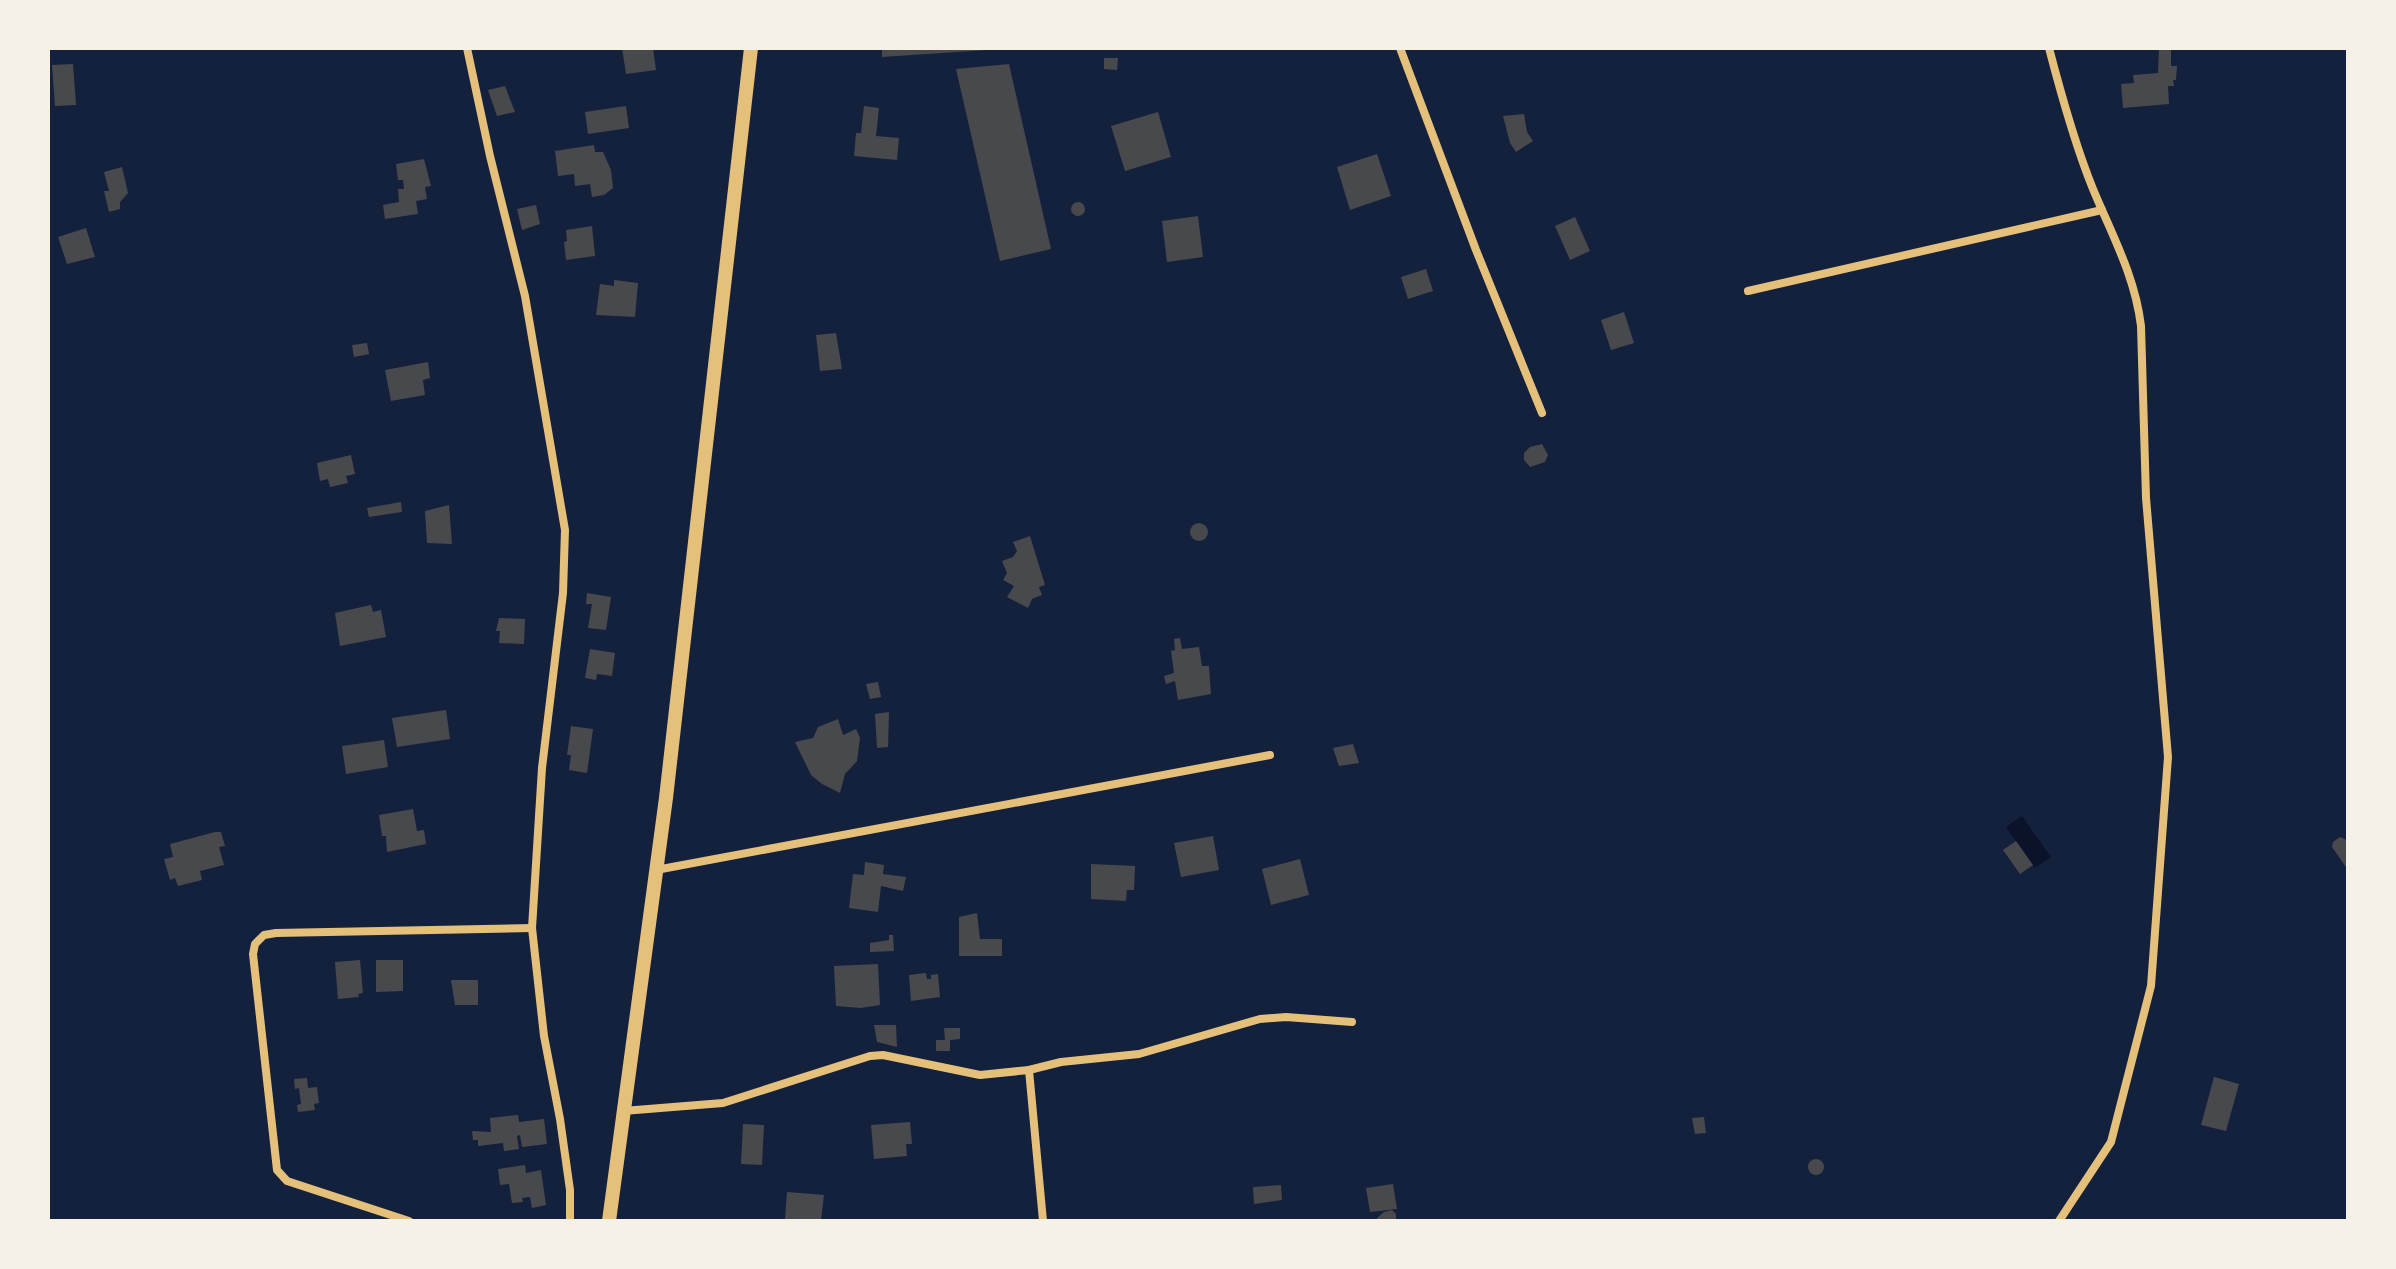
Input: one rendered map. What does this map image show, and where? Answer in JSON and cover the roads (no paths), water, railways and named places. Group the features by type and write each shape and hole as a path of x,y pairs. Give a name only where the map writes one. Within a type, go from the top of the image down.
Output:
{"main road":[{"path":"609,1221 666,798 751,48"}],"street":[{"path":"467,48 525,296 565,530 563,593 542,768 532,928 544,1036 570,1190 570,1221"},
{"path":"1400,48 1476,250 1542,413"},
{"path":"2049,48 2091,186 2127,265 2138,300 2146,498 2168,757 2151,986 2111,1142 2059,1221"},
{"path":"1748,291 2102,210"},
{"path":"655,870 1270,755"},
{"path":"409,1221 287,1181 277,1170 253,954 255,944 264,935 276,933 532,928"},
{"path":"623,1111 723,1103 870,1056 883,1055 980,1075 1139,1054 1260,1019 1286,1017 1352,1022"},
{"path":"1029,1070 1043,1221"}],"water":[{"path":"2022,816 2051,857 2035,868 2006,827"}]}
